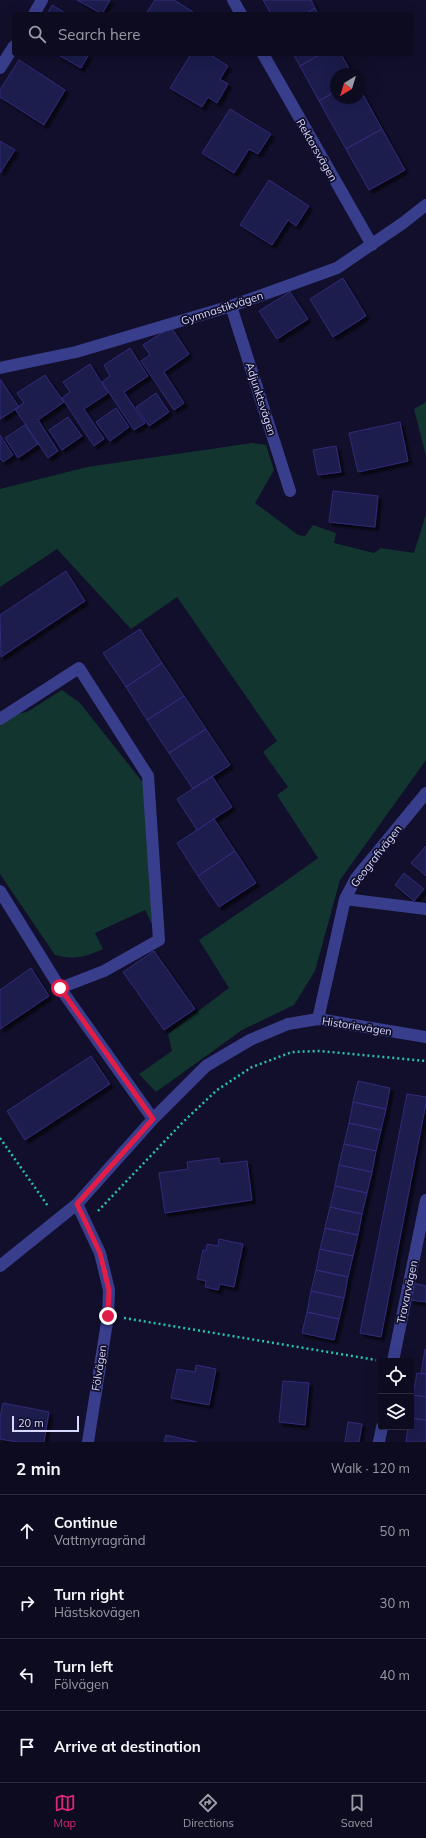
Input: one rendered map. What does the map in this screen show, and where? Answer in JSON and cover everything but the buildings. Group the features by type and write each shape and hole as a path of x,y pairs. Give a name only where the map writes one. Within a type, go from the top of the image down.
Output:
{"street":[{"path":"35,12 42,0"},
{"path":"233,0 240,12"},
{"path":"0,68 12,49"},
{"name":"Rektorsvägen","path":"264,56 372,245"},
{"name":"Gymnastikvägen","path":"0,368 76,352 232,306 337,268 372,245 426,205"},
{"name":"Adjunktsvägen","path":"232,306 290,491"},
{"path":"0,719 79,668 148,776 159,940 104,971 60,988"},
{"name":"Geografivägen","path":"318,1019 345,899 356,878 426,793"},
{"path":"0,891 60,988 153,1119"},
{"path":"345,899 426,909"},
{"name":"Historievägen","path":"0,1266 77,1204 153,1119 206,1066 250,1040 288,1024 318,1019 426,1037"},
{"name":"Travarvägen","path":"394,1358 426,1200"},
{"name":"Fölvägen","path":"77,1204 100,1253 109,1290 108,1316 88,1442"},
{"path":"379,1442 381,1430"}],"path":[{"path":"87,1223 183,1122 217,1090 252,1067 292,1052 320,1051 426,1062"},
{"path":"0,1138 57,1219"},
{"path":"108,1316 378,1360"}],"green space":[{"path":"426,402 426,456 414,409"},
{"path":"252,443 266,445 274,470 255,503 298,535 305,536 313,525 336,533 334,543 374,553 381,548 414,553 426,514 426,760 340,880 315,971 294,1005 242,1030 156,1092 139,1074 172,1051 168,1034 229,988 199,940 318,858 277,795 288,787 263,752 277,741 177,597 131,629 57,549 0,587 0,489 87,467"},
{"path":"62,690 80,703 144,784 153,926 145,910 95,933 103,949 79,957 62,957 55,955 0,874 0,717 27,712"}],"route":[{"path":"60,988 153,1119 77,1204 100,1253 109,1290 108,1316"}]}
